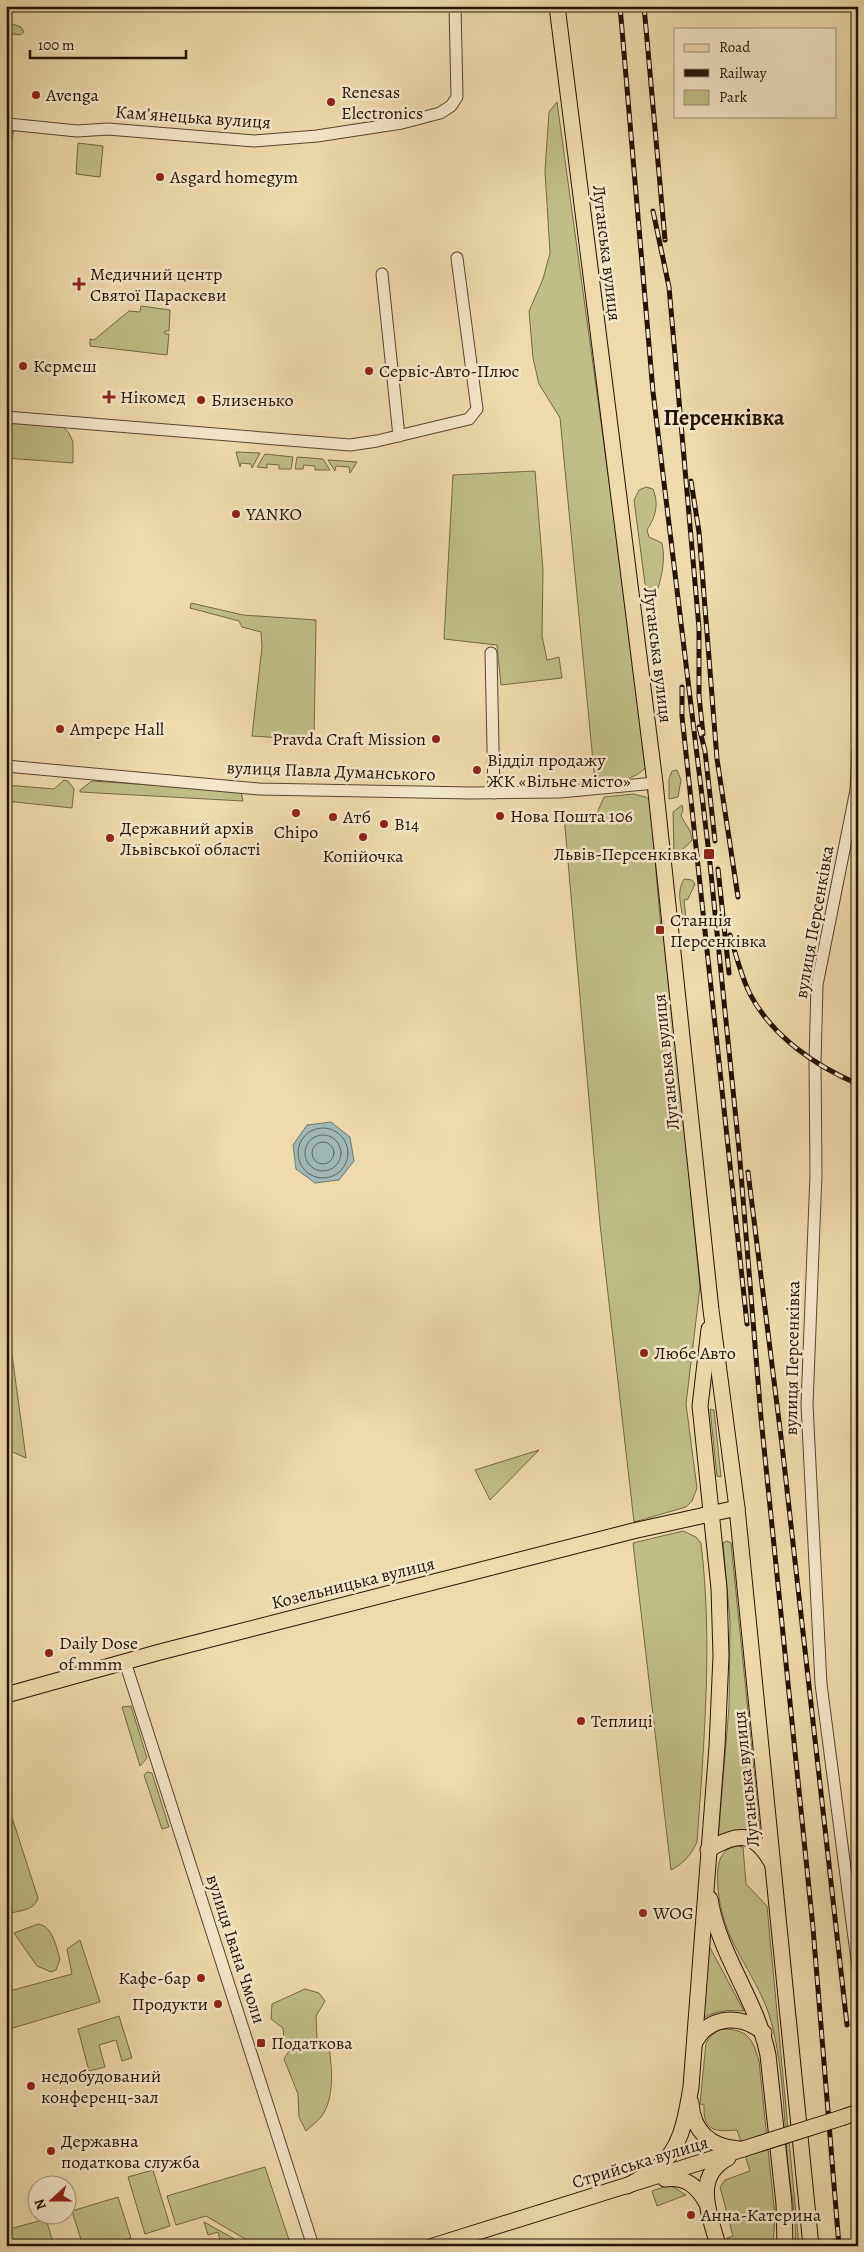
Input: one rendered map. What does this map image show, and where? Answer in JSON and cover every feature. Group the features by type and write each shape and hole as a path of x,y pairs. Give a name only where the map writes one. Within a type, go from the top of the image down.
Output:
{"main road":[{"name":"Луганська вулиця","path":"557,6 655,783 711,1310 737,1508 811,2246"},
{"name":"Луганська вулиця","path":"627,2186 658,2167 673,2150 684,2122 691,2088 717,1746 721,1656 719,1588 700,1406 711,1310"},
{"name":"Козельницька вулиця","path":"6,1695 241,1631 737,1508"},
{"path":"708,1850 732,1838 745,1837 751,1839 762,1848 774,1868"},
{"name":"Луганська вулиця","path":"707,1880 713,1914 721,1938 764,2033 784,2204 785,2246"},
{"path":"695,2042 705,2028 720,2021 728,2020 751,2024 764,2033"},
{"name":"Луганська вулиця","path":"691,2088 693,2116 702,2134 710,2142 743,2150"},
{"name":"Стрийська вулиця","path":"433,2246 743,2150 851,2114"},
{"path":"718,2243 706,2202 707,2182 711,2172 718,2163 743,2150"},
{"path":"627,2186 669,2178 684,2180 692,2184 706,2202"}],"street":[{"name":"Камʼянецька вулиця","path":"7,129 77,131 108,129 254,141 317,136 402,123 440,113 450,106 457,97 455,6"},
{"path":"6,417 350,445 400,436 469,419 478,409 457,258"},
{"path":"382,274 400,436"},
{"path":"490,653 494,793"},
{"name":"вулиця Персенківка","path":"858,749 856,790 817,985 815,1062 816,1174 806,1406 820,1684 858,1968"},
{"name":"вулиця Павла Думанського","path":"6,766 259,789 494,793 560,792 655,783"},
{"name":"вулиця Івана Чмоли","path":"125,1662 313,2246"}],"green space":[{"path":"6,17 12,24 21,27 24,32 20,35 6,33"},
{"path":"557,102 648,765 637,775 624,780 595,782 560,418 539,384 533,358 529,311 543,279 550,253 545,171 549,112"},
{"path":"8,126 14,126 8,170 6,169"},
{"path":"78,143 103,146 100,177 76,174"},
{"path":"141,306 170,310 169,331 165,331 165,334 169,334 167,355 90,346 90,339 94,340 129,311 140,312"},
{"path":"6,421 62,426 69,433 73,442 73,463 6,458"},
{"path":"236,452 260,453 252,468 251,464 241,463 240,467"},
{"path":"265,454 293,457 291,469 279,469 279,465 267,464 267,468 257,467"},
{"path":"297,457 323,459 330,470 315,470 315,466 304,465 303,469 295,469"},
{"path":"328,460 357,462 350,473 349,467 336,466 335,471"},
{"path":"535,471 543,570 542,636 547,660 559,657 562,678 501,685 497,645 444,639 453,475"},
{"path":"646,487 653,489 656,505 653,520 647,530 649,537 662,543 663,557 659,584 655,597 651,598 645,584 634,500 639,490"},
{"path":"191,603 243,615 316,620 314,740 252,736 262,647 261,632 242,627 239,621 190,608"},
{"path":"677,770 681,780 678,797 669,799 669,779 672,771"},
{"path":"64,780 68,781 74,789 72,808 6,801 6,785 54,789"},
{"path":"92,781 241,791 243,801 80,792"},
{"path":"633,794 646,797 650,801 661,929 666,942 700,1287 686,1404 697,1488 692,1501 686,1507 634,1522 600,1224 564,816 597,813 604,797"},
{"path":"682,805 681,816 690,831 692,840 677,856 674,851 673,812"},
{"path":"684,879 692,880 695,884 688,899 684,900 686,919 682,921 680,890"},
{"path":"6,1310 26,1458 6,1449"},
{"path":"710,1409 714,1410 721,1477 717,1476"},
{"path":"539,1450 490,1500 475,1470"},
{"path":"683,1531 696,1537 701,1543 705,1580 706,1692 697,1842 686,1859 671,1870 633,1543"},
{"path":"727,1541 731,1543 760,1830 755,1834 718,1840 729,1707 730,1621 723,1543"},
{"path":"131,1706 147,1758 140,1766 122,1707"},
{"path":"147,1772 152,1773 169,1827 162,1829 144,1775"},
{"path":"6,1799 38,1898 33,1906 29,1908 6,1914"},
{"path":"738,1846 743,1847 746,1884 767,1906 799,2246 795,2246 782,2085 772,2024 759,1991 730,1936 720,1906 718,1888 719,1861 725,1851"},
{"path":"38,1924 50,1933 60,1959 56,1970 51,1972 37,1966 14,1933"},
{"path":"80,1940 100,2002 6,2030 6,1992 72,1974 67,1949"},
{"path":"707,1942 744,2011 721,2011 700,2020"},
{"path":"305,1989 319,1993 325,2001 316,2016 317,2039 329,2047 331,2074 329,2101 319,2119 306,2131 299,2117 298,2094 284,2059 289,2051 284,2039 283,2028 271,2019 272,2004"},
{"path":"119,2016 132,2058 122,2061 116,2040 99,2045 105,2067 89,2071 78,2029"},
{"path":"721,2029 730,2029 747,2036 754,2046 759,2061 775,2216 773,2246 730,2246 727,2238 733,2236 720,2187 725,2180 750,2171 737,2130 722,2131 712,2128 706,2120 704,2105 700,2104 706,2043 712,2035"},
{"path":"265,2167 291,2246 257,2246 206,2216 176,2225 167,2196"},
{"path":"153,2170 170,2226 145,2234 128,2177"},
{"path":"670,2185 686,2195 657,2206 652,2191"},
{"path":"118,2197 131,2238 105,2246 83,2246 76,2224 78,2224 78,2209"},
{"path":"204,2222 247,2246 222,2246 218,2232 208,2235"},
{"path":"28,2224 47,2224 54,2246 6,2246 6,2230"}],"water":[{"path":"331,1122 350,1137 354,1161 339,1180 315,1183 296,1169 293,1145 307,1125"}],"railway":[{"path":"620,6 653,392 709,854 739,1149 761,1418 813,1928 839,2246"},
{"path":"644,6 665,240"},
{"path":"653,211 669,287 699,628 699,696 703,734"},
{"path":"691,481 699,532 717,759 738,897"},
{"path":"682,687 682,716 747,1324"},
{"path":"699,727 705,751 715,841"},
{"path":"718,869 729,973"},
{"path":"730,935 750,994 770,1023 796,1048 811,1059 858,1084"},
{"path":"748,1172 782,1445 847,2025"}],"place":[{"name":"Avenga","path":"36,95"},
{"name":"Renesas Electronics","path":"331,102"},
{"name":"Asgard homegym","path":"160,177"},
{"name":"Медичний центр Святої Параскеви","path":"79,284"},
{"name":"Кермеш","path":"23,366"},
{"name":"Сервіс-Авто-Плюс","path":"369,371"},
{"name":"Нікомед","path":"109,397"},
{"name":"Близенько","path":"201,400"},
{"name":"YANKO","path":"236,514"},
{"name":"Ampepe Hall","path":"60,729"},
{"name":"Pravda Craft Mission","path":"436,739"},
{"name":"Відділ продажу ЖК «Вільне місто»","path":"477,770"},
{"name":"Chipo","path":"296,813"},
{"name":"Нова Пошта 106","path":"500,816"},
{"name":"Атб","path":"333,817"},
{"name":"В14","path":"384,824"},
{"name":"Копійочка","path":"363,837"},
{"name":"Державний архів Львівської області","path":"110,838"},
{"name":"Львів-Персенківка","path":"709,854"},
{"name":"Станція Персенківка","path":"660,930"},
{"name":"Любе Авто","path":"644,1353"},
{"name":"Daily Dose of mmm","path":"49,1653"},
{"name":"Теплиці","path":"581,1721"},
{"name":"WOG","path":"643,1913"},
{"name":"Кафе-бар","path":"201,1978"},
{"name":"Продукти","path":"218,2004"},
{"name":"Податкова","path":"261,2043"},
{"name":"недобудований конференц-зал","path":"31,2086"},
{"name":"Державна податкова служба","path":"51,2151"},
{"name":"Анна-Катерина","path":"691,2215"}],"district":[{"name":"Персенківка","path":"724,417"}]}
